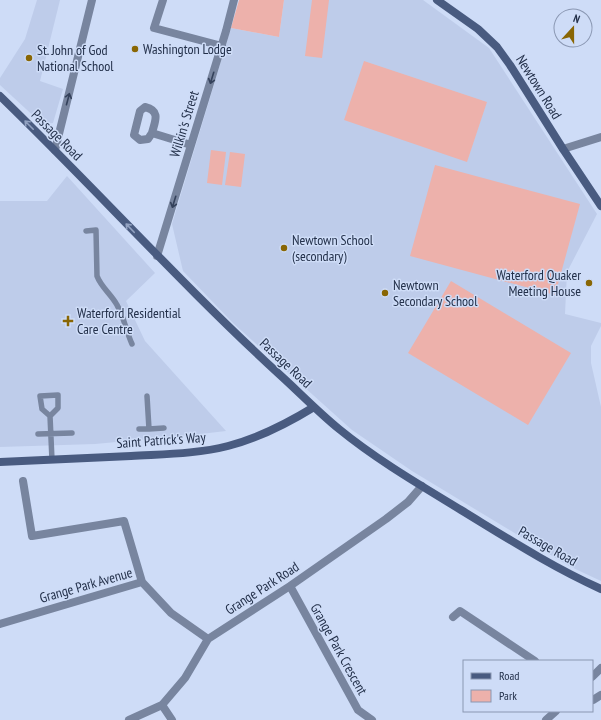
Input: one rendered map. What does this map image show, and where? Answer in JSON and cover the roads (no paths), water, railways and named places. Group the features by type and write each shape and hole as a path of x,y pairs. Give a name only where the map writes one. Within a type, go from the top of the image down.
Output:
{"main road":[{"name":"Newtown Road","path":"437,0 478,29 497,47 510,64 563,149 601,206"},
{"name":"Passage Road","path":"0,96 55,150 157,256 245,342 314,407 347,435 422,486 547,562 601,589"},
{"name":"Saint Patrick's Way","path":"0,462 170,454 223,447 257,436 287,423 314,407"}],"street":[{"path":"55,150 92,0"},
{"path":"163,0 154,28 222,46"},
{"name":"Wilkin's Street","path":"157,256 222,46 234,0"},
{"path":"152,133 191,145"},
{"path":"563,149 601,137"},
{"path":"23,481 32,536 124,521 142,582"},
{"name":"Grange Park Road","path":"129,720 162,705 185,678 208,639 290,586 399,509 422,486"},
{"name":"Grange Park Avenue","path":"0,624 142,582 171,612 208,639"},
{"name":"Grange Park Crescent","path":"290,586 358,710 372,720"},
{"path":"453,617 460,611 534,660"},
{"path":"593,676 601,668"},
{"path":"594,700 601,694"},
{"path":"162,705 172,720"},
{"path":"546,720 555,712"}],"lane":[{"path":"86,231 96,230 97,276 99,282 117,305 132,344"},
{"path":"147,396 149,429"},
{"path":"50,416 52,460"},
{"path":"139,429 164,428"},
{"path":"38,434 72,433"}],"place":[{"name":"Washington Lodge","path":"135,49"},
{"name":"St. John of God National School","path":"29,58"},
{"name":"Newtown School (secondary)","path":"284,248"},
{"name":"Waterford Quaker Meeting House","path":"589,283"},
{"name":"Newtown Secondary School","path":"385,293"},
{"name":"Waterford Residential Care Centre","path":"68,321"}]}
